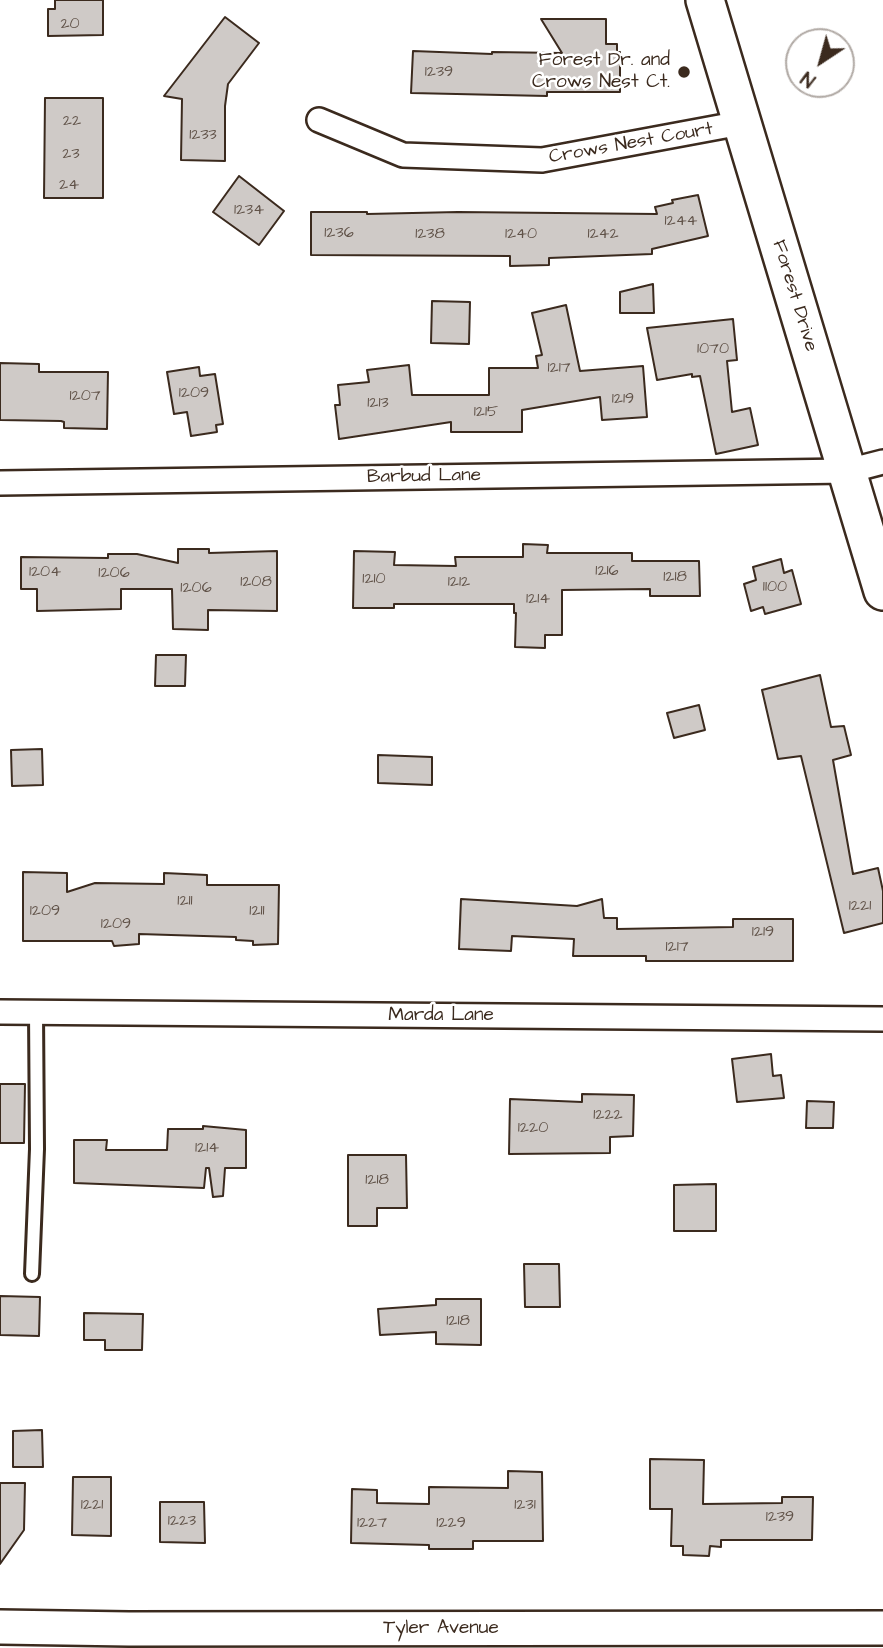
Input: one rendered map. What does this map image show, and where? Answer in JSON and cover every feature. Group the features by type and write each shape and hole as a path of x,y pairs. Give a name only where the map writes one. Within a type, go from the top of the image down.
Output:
{"main road":[{"name":"Forest Drive","path":"705,0 883,592"}],"street":[{"name":"Crows Nest Court","path":"319,120 403,155 542,160 741,123"},
{"name":"Barbud Lane","path":"0,483 848,471 883,462"},
{"name":"Marda Lane","path":"0,1012 883,1019"},
{"name":"Tyler Avenue","path":"0,1627 292,1634 883,1628"}],"lane":[{"path":"32,1274 37,1149 36,1012"}],"building":[{"path":"55,0 103,0 103,35 48,36 48,9 55,9"},
{"path":"225,17 259,43 228,84 225,106 225,161 181,160 182,99 164,96"},
{"path":"541,19 606,19 606,44 617,44 617,52 620,52 620,92 547,92 547,96 411,93 413,51 562,53"},
{"path":"45,98 103,98 103,198 44,198"},
{"path":"239,176 284,211 259,245 213,212"},
{"path":"698,195 708,236 652,249 652,254 549,258 549,265 510,266 510,256 311,255 311,212 657,214 655,207 673,203 672,200"},
{"path":"653,284 654,313 620,313 620,292"},
{"path":"432,301 470,302 469,344 431,343"},
{"path":"566,305 580,371 643,366 647,417 602,420 600,397 522,410 522,432 451,432 451,422 339,439 335,405 340,405 338,385 369,382 367,370 409,365 412,395 489,395 489,368 538,368 536,356 542,355 532,313"},
{"path":"733,319 737,360 727,361 732,412 750,408 758,445 716,454 700,376 692,377 692,374 657,380 647,328"},
{"path":"0,363 39,364 39,372 108,372 107,429 64,428 64,422 61,421 0,420"},
{"path":"199,367 200,376 215,374 223,424 216,425 217,432 191,436 187,412 174,414 167,372"},
{"path":"523,544 548,545 547,553 632,553 632,561 699,561 700,596 650,596 650,589 562,590 562,635 545,635 545,648 515,647 514,604 394,604 394,608 353,608 354,551 395,552 394,565 456,566 455,557 523,557"},
{"path":"178,549 209,549 209,553 277,551 277,611 208,610 208,630 173,629 172,589 121,589 121,609 37,611 37,589 21,589 21,557 108,558 108,554 137,554 178,563"},
{"path":"781,559 784,573 792,570 801,604 765,614 763,607 751,611 744,584 756,580 753,567"},
{"path":"156,655 186,655 185,686 155,686"},
{"path":"820,675 831,727 844,726 851,755 833,760 853,874 878,868 883,891 883,923 844,933 801,756 778,759 762,690"},
{"path":"699,705 705,730 674,738 667,713"},
{"path":"42,749 43,785 12,786 11,750"},
{"path":"378,755 432,757 432,785 378,783"},
{"path":"23,872 67,873 67,892 95,883 164,884 164,873 207,875 207,885 279,885 278,944 253,945 253,941 236,940 236,937 139,934 139,944 114,946 112,941 23,941"},
{"path":"461,899 577,906 602,899 604,918 617,918 617,929 733,927 733,919 793,919 793,961 646,961 646,956 573,956 574,939 512,936 511,951 459,949"},
{"path":"771,1054 773,1076 781,1075 784,1098 737,1102 732,1059"},
{"path":"0,1084 25,1084 24,1143 0,1143"},
{"path":"582,1094 634,1095 633,1136 610,1137 610,1153 509,1154 510,1099 582,1102"},
{"path":"807,1101 834,1102 833,1128 806,1128"},
{"path":"203,1126 246,1130 246,1168 225,1168 223,1196 213,1197 209,1168 206,1168 204,1188 74,1183 74,1140 107,1140 106,1150 167,1150 168,1129 203,1129"},
{"path":"348,1155 406,1155 407,1208 377,1208 377,1226 348,1226"},
{"path":"716,1184 716,1231 674,1231 674,1185"},
{"path":"524,1264 559,1264 560,1307 525,1307"},
{"path":"0,1296 40,1297 39,1336 0,1335"},
{"path":"436,1299 481,1299 481,1345 436,1344 436,1332 380,1335 378,1309 436,1305"},
{"path":"84,1313 143,1314 142,1350 105,1350 105,1340 84,1340"},
{"path":"42,1430 43,1467 13,1467 13,1431"},
{"path":"650,1459 704,1460 703,1504 782,1503 782,1497 813,1497 812,1540 721,1540 721,1547 710,1546 709,1556 683,1555 683,1546 671,1546 672,1509 650,1509"},
{"path":"508,1471 542,1472 543,1541 473,1541 473,1549 429,1549 429,1545 351,1543 352,1489 377,1490 377,1503 429,1504 429,1487 508,1488"},
{"path":"73,1477 111,1477 111,1536 72,1535"},
{"path":"0,1483 25,1483 24,1530 0,1564"},
{"path":"160,1502 204,1502 205,1543 160,1542"}],"place":[{"name":"Forest Dr. and Crows Nest Ct.","path":"684,72"}]}
